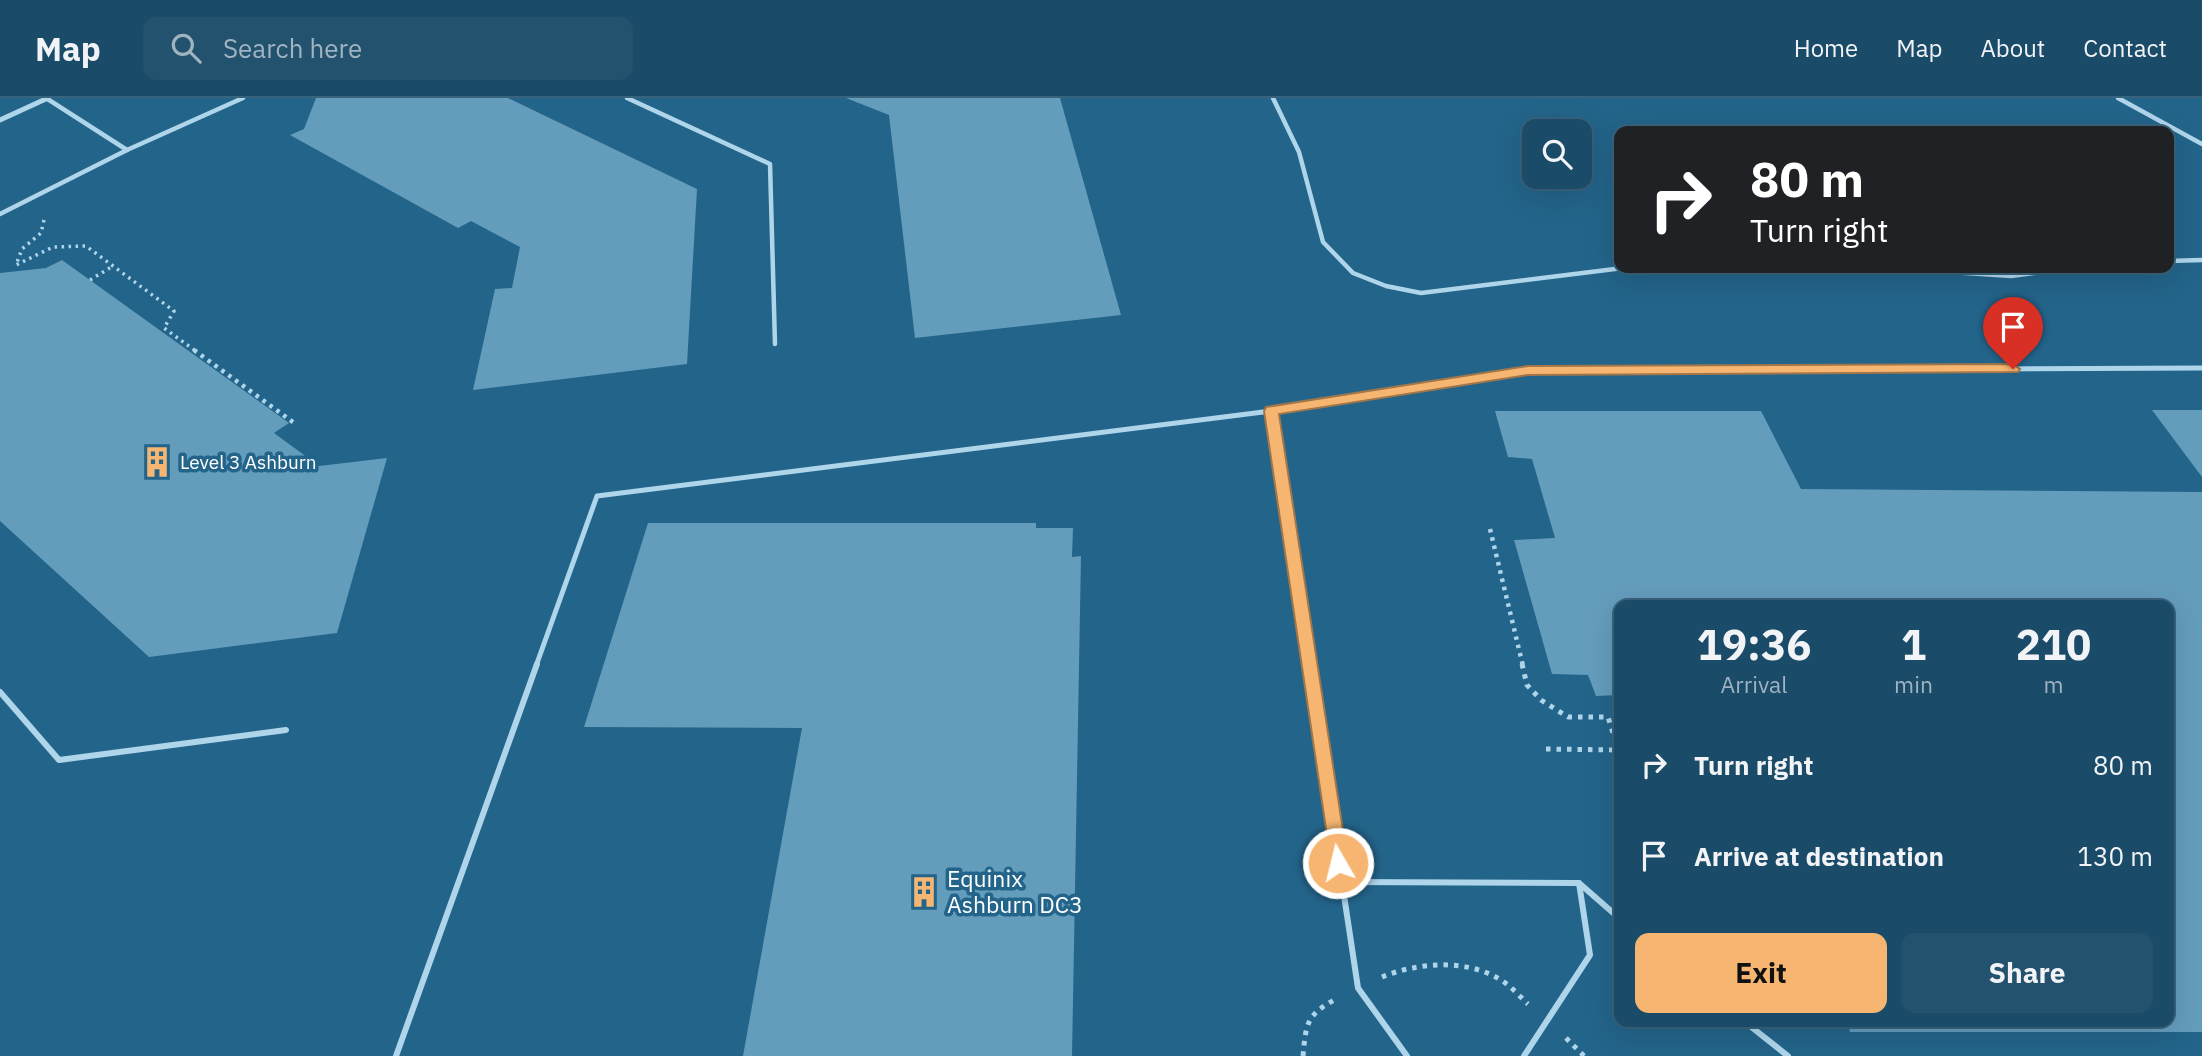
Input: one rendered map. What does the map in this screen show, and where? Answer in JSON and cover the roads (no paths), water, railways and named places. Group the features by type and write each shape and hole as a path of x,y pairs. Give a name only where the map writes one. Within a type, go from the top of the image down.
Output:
{"street":[{"path":"0,120 47,98"}],"lane":[{"path":"47,98 127,150"},
{"path":"0,214 127,150 243,98"},
{"path":"627,98 770,164 775,344"},
{"path":"1273,98 1299,152 1323,242 1353,273 1386,286 1421,293 1614,269"},
{"path":"2118,98 2169,126"},
{"path":"2174,129 2202,144"},
{"path":"2174,261 2202,260"},
{"path":"1966,273 2011,276 2035,273"},
{"path":"396,1056 597,496 1271,411 1528,371 2202,368"},
{"path":"1271,411 1358,988 1408,1056"},
{"path":"0,692 59,760 286,730"},
{"path":"1341,882 1579,883 1614,914"},
{"path":"1524,1056 1545,1020 1590,955 1579,883"},
{"path":"1751,1027 1788,1056"}],"place":[{"name":"Level 3 Ashburn","path":"157,462"},
{"name":"Equinix Ashburn DC3","path":"924,892"}]}
